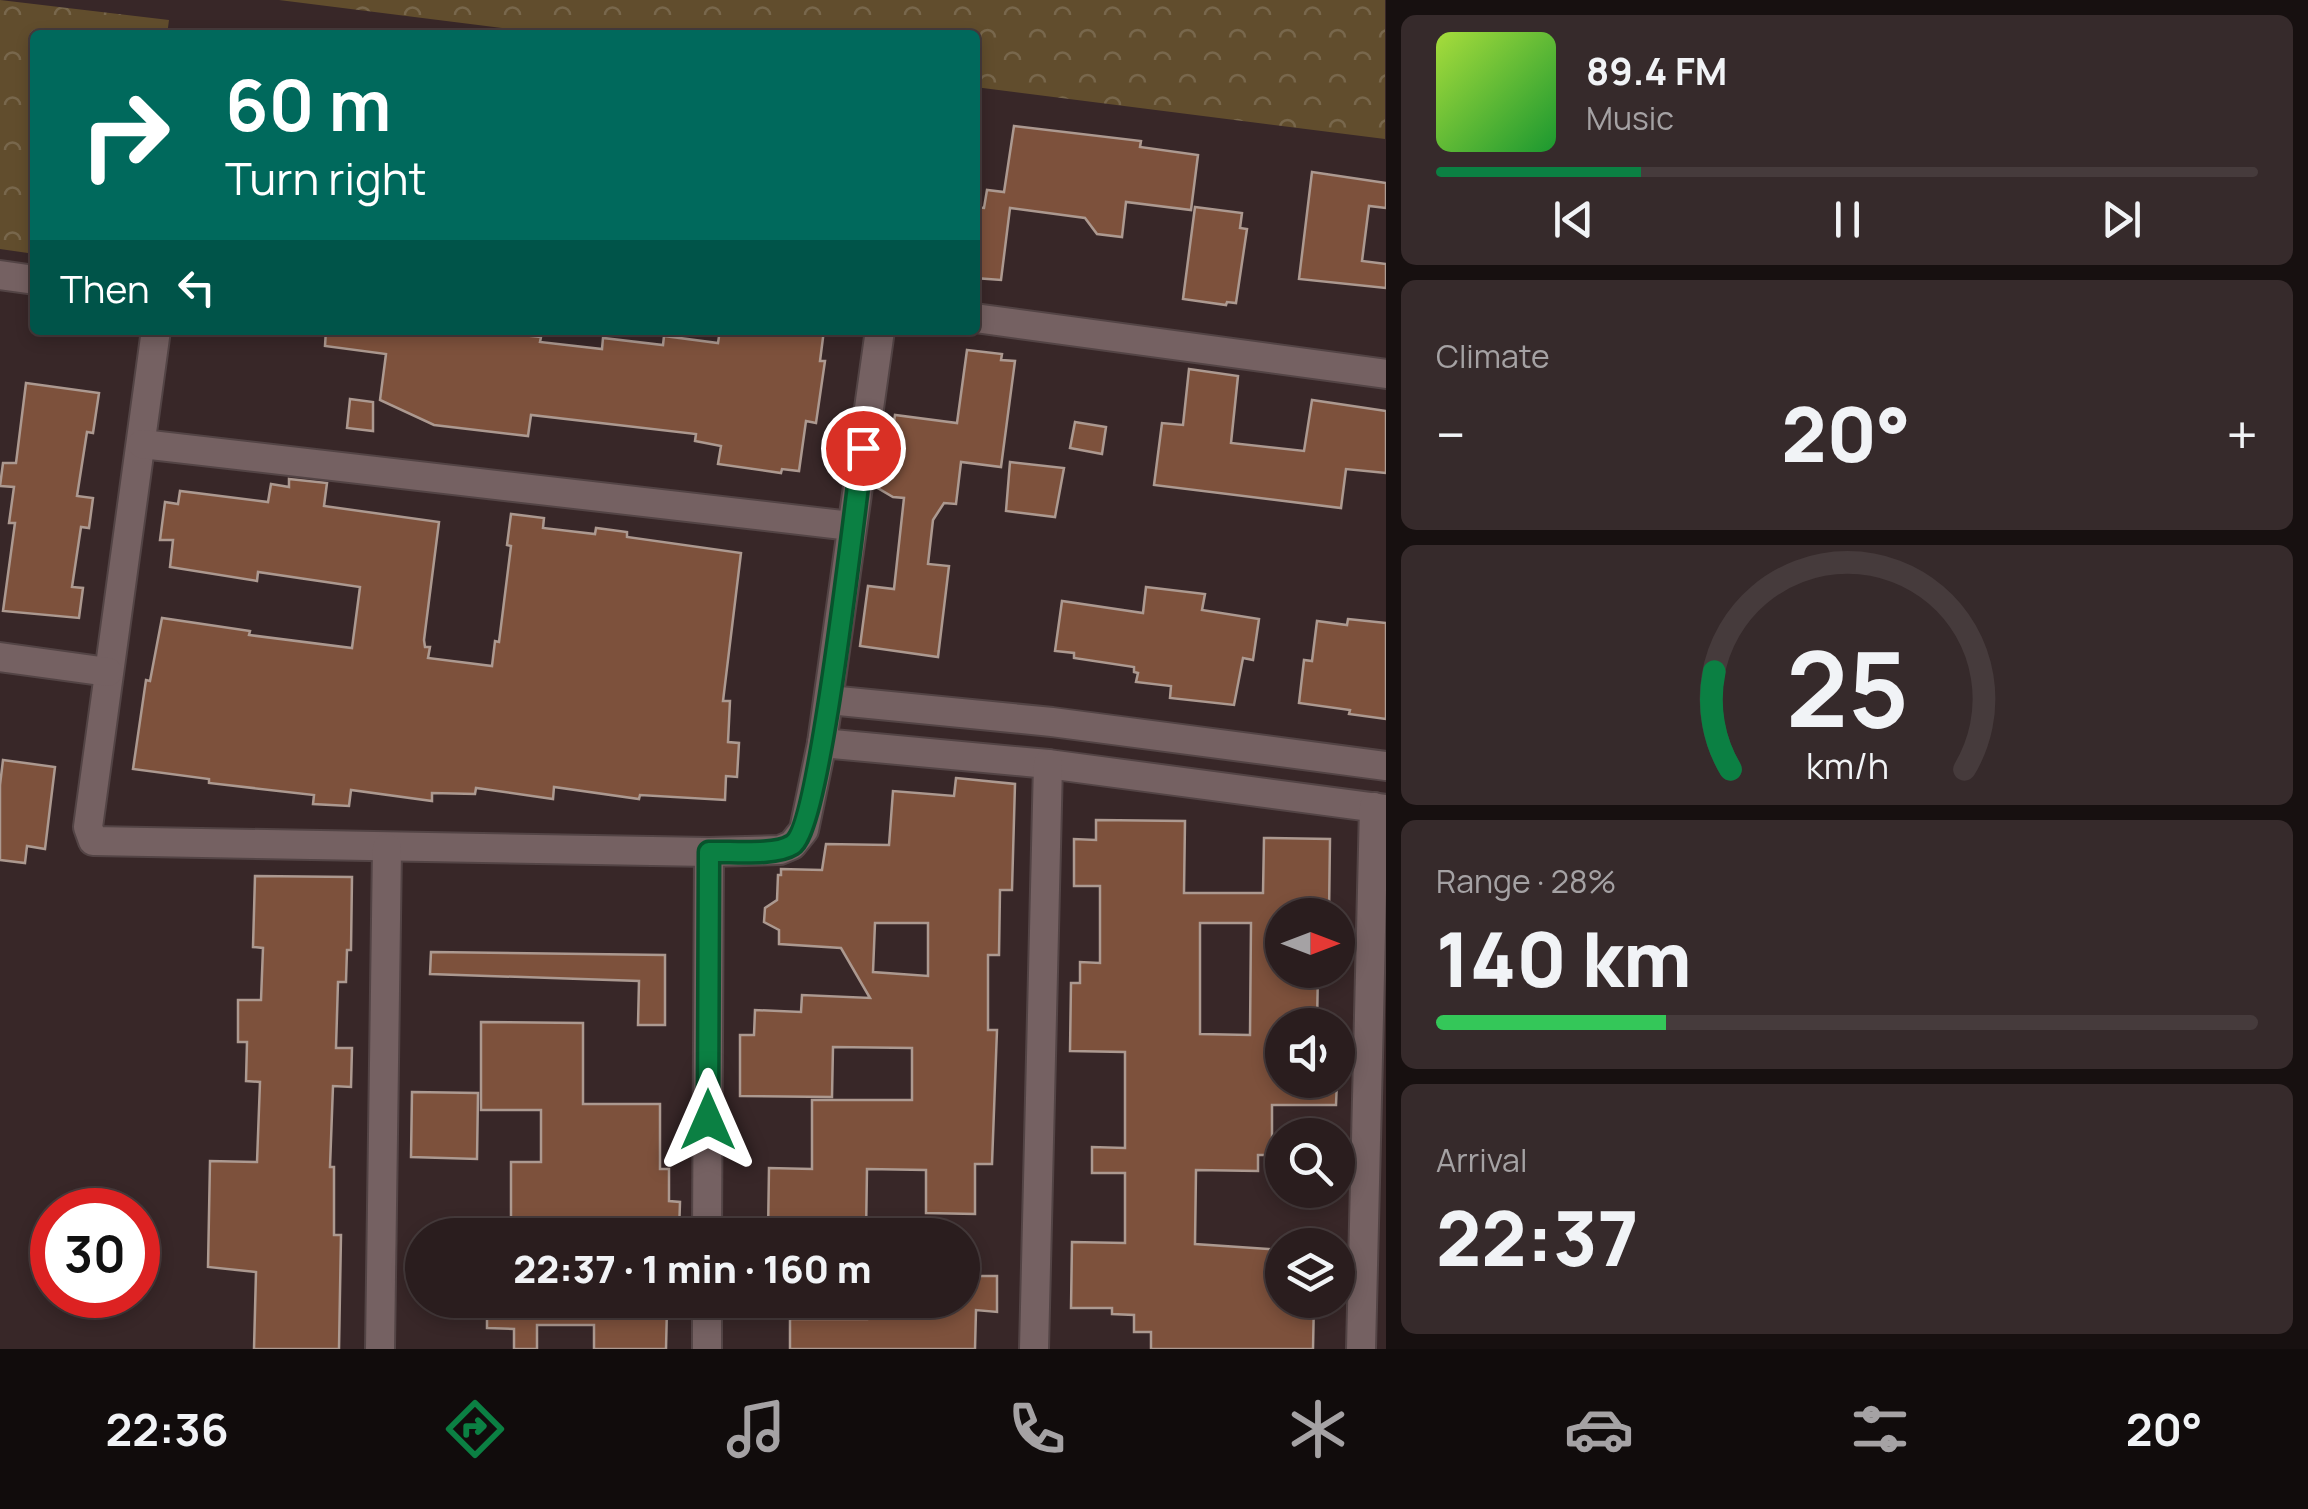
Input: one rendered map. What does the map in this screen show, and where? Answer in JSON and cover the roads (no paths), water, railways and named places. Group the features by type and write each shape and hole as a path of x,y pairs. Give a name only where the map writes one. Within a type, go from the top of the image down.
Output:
{"street":[{"path":"0,275 30,279"},
{"path":"980,319 1386,374"},
{"path":"155,335 88,826 93,841 709,852 780,850 800,839 804,830 829,700 879,335"},
{"path":"142,444 852,526"},
{"path":"0,657 108,672"},
{"path":"829,700 1052,722 1386,766"},
{"path":"1175,781 1178,739"},
{"path":"822,743 1048,764 1380,808 1361,1349"},
{"path":"1034,1349 1048,764"},
{"path":"380,1349 387,848"},
{"path":"708,1218 709,852"},
{"path":"707,1318 707,1349"}]}
